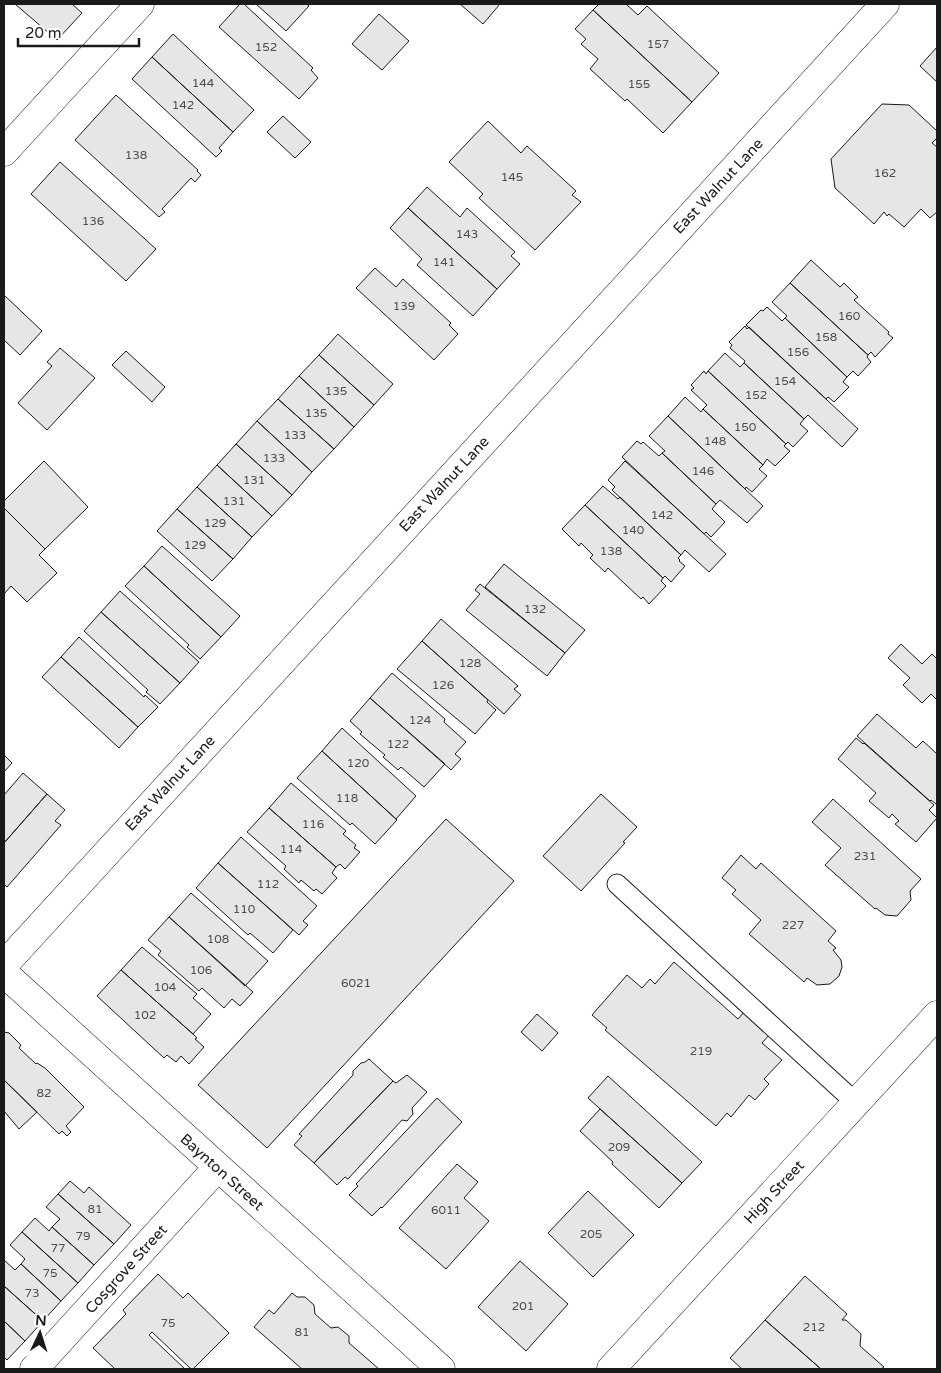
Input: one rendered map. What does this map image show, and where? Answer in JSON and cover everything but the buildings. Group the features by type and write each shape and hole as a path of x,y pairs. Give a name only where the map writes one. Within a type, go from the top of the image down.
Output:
{"street":[{"path":"4,152 140,4"},
{"name":"East Walnut Lane","path":"4,965 885,4"},
{"name":"Baynton Street","path":"4,973 441,1369"},
{"name":"High Street","path":"611,1369 937,1015"},
{"name":"Cosgrove Street","path":"34,1369 217,1168"}],"lane":[{"path":"617,884 856,1104"}]}
